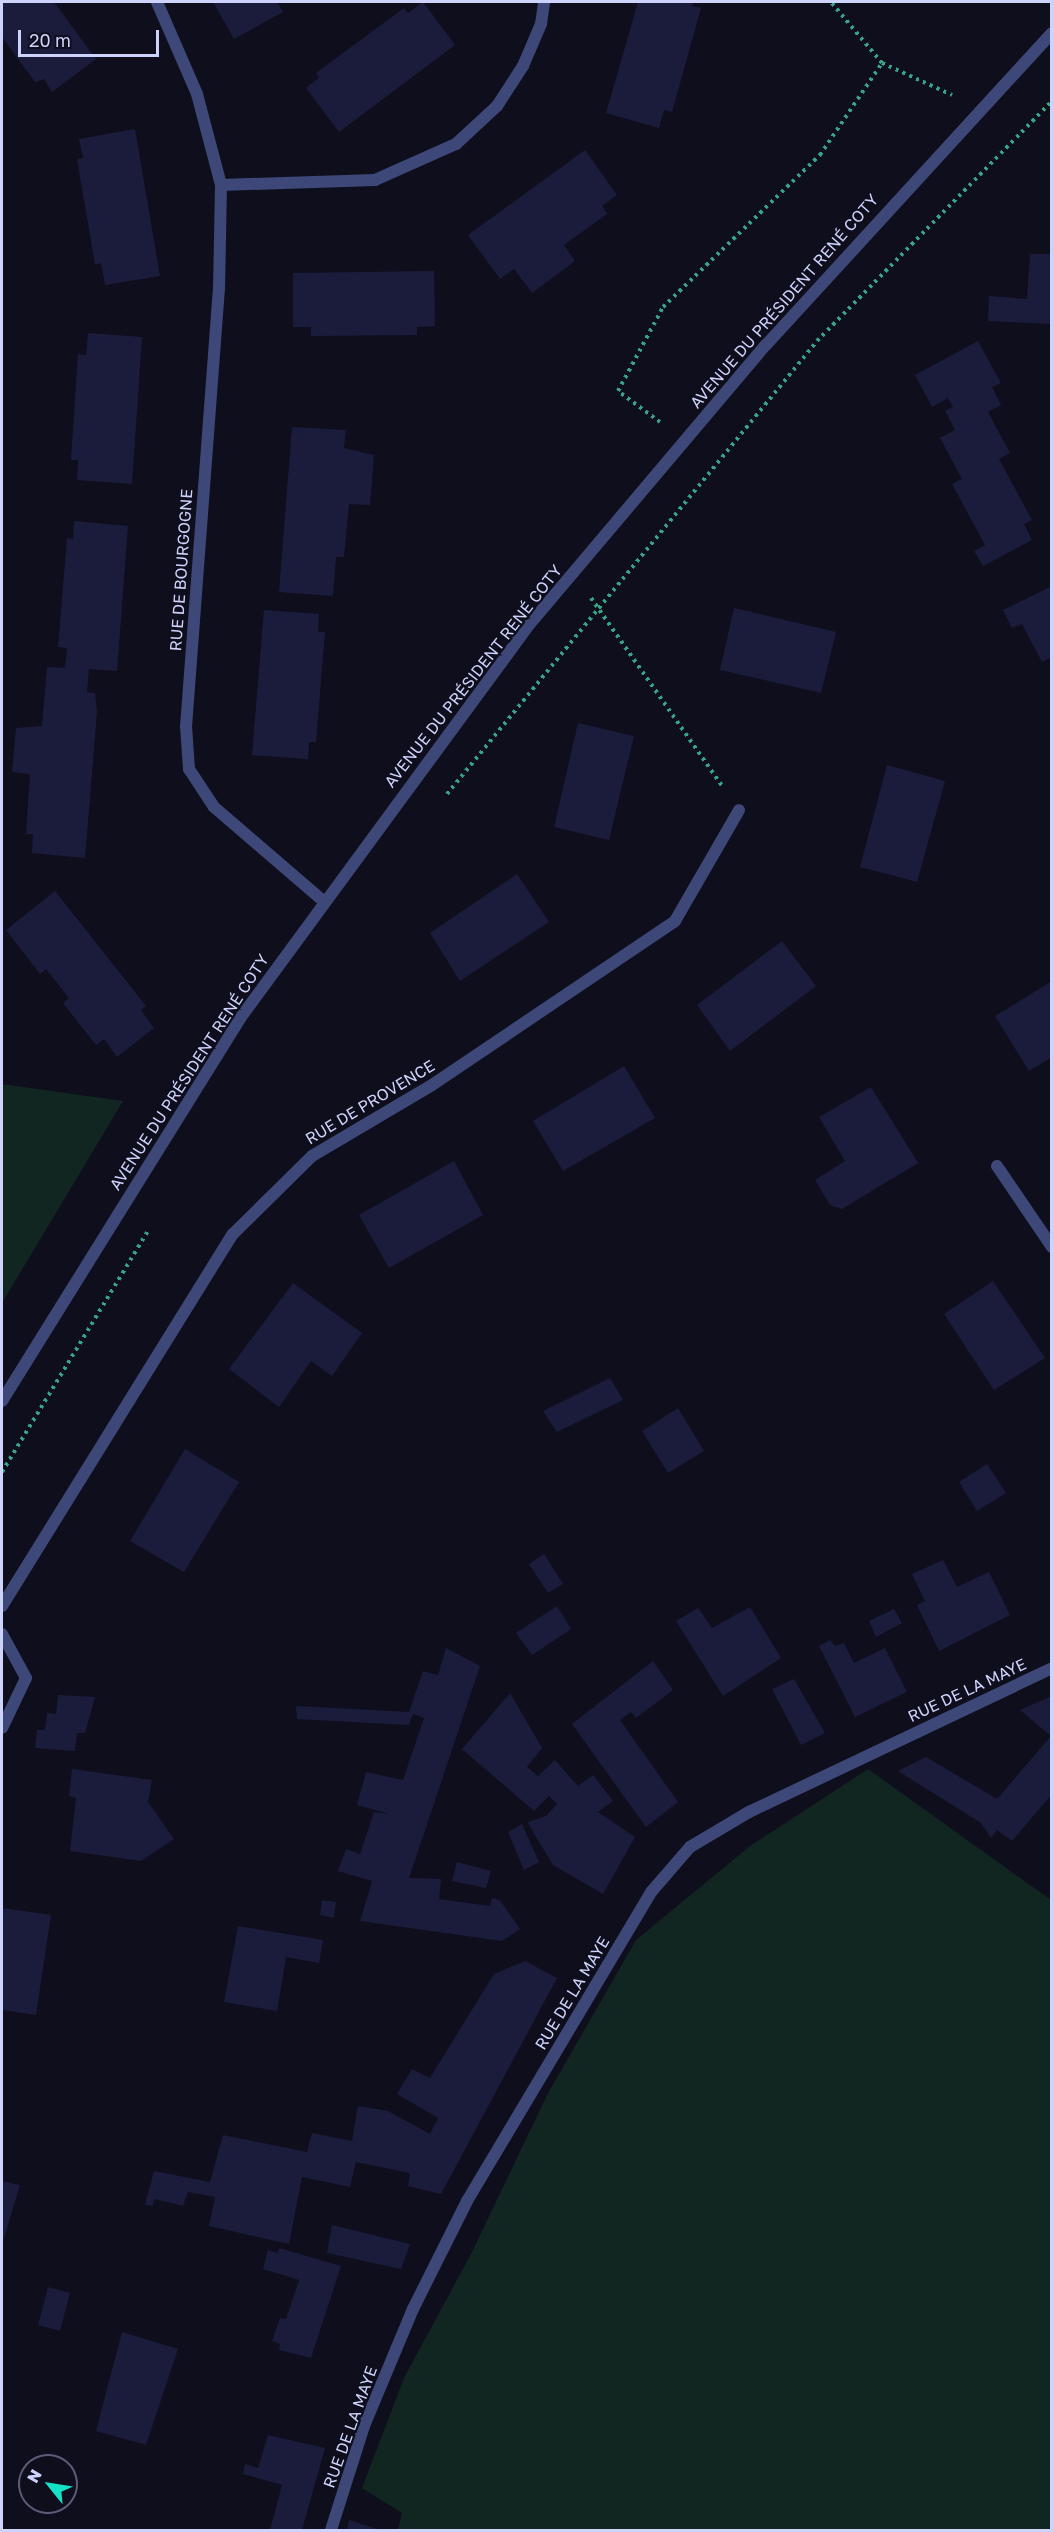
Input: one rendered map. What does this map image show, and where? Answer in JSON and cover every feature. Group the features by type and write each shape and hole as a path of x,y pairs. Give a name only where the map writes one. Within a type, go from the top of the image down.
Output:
{"street":[{"name":"RUE DE BOURGOGNE","path":"157,2 197,94 221,185 219,288 186,726 189,769 214,807 322,900"},
{"path":"221,185 375,180 437,155 497,106 532,45 544,2"},
{"name":"AVENUE DU PRÉSIDENT RENÉ COTY","path":"2,1401 242,1017 322,900 573,572 684,440 980,108 1052,33"},
{"name":"RUE DE PROVENCE","path":"2,1606 233,1234 312,1156 432,1084 675,921 739,810"},
{"path":"997,1166 1052,1247"},
{"path":"2,1634 26,1678 2,1728"},
{"name":"RUE DE LA MAYE","path":"331,2530 364,2426 418,2299 467,2201 652,1891 690,1846 749,1812 1052,1668"}],"path":[{"path":"831,2 868,40 882,63 980,108"},
{"path":"684,440 618,391 624,375 663,307 820,155 882,63"},
{"path":"441,802 597,607 817,341 1052,101"},
{"path":"573,572 739,810"},
{"path":"2,1472 150,1229"}],"green space":[{"path":"2,1084 123,1101 2,1303"},
{"path":"868,1769 1051,1900 1051,2530 398,2530 402,2513 362,2488 404,2378 472,2252 547,2095 636,1940 750,1846"}],"building":[{"path":"2,2 54,2 96,59 52,92 44,79 35,82 2,37"},
{"path":"213,2 277,2 283,12 234,39"},
{"path":"423,2 455,45 339,132 306,88 319,78 316,73 404,8 408,13"},
{"path":"638,2 694,2 692,6 701,8 672,112 664,110 659,128 606,113"},
{"path":"135,129 160,276 105,285 101,263 95,265 77,159 83,158 79,139"},
{"path":"585,150 617,195 602,206 607,214 564,245 575,261 532,293 514,269 500,279 468,235"},
{"path":"1030,254 1052,254 1052,324 988,321 989,296 1027,299"},
{"path":"434,271 435,326 417,327 417,335 311,336 311,327 293,327 293,273"},
{"path":"88,333 142,337 132,484 77,480 78,460 71,460 78,354 86,355"},
{"path":"978,341 1001,383 992,387 1001,405 988,412 1010,453 999,459 1032,520 1024,524 1032,540 983,566 974,551 985,545 952,484 962,479 940,438 955,430 945,411 953,407 948,398 932,407 915,375"},
{"path":"292,427 346,430 344,448 374,455 370,505 349,504 344,557 336,557 333,596 279,592"},
{"path":"74,521 128,526 117,671 89,669 87,692 95,693 97,712 85,858 32,853 33,834 26,834 30,774 12,772 16,728 42,726 47,667 65,668 67,648 58,647 67,538 73,539"},
{"path":"1052,586 1052,657 1042,662 1022,624 1012,628 1003,610"},
{"path":"734,608 836,632 821,693 720,670"},
{"path":"264,610 319,614 318,632 325,632 316,742 309,742 308,759 252,755"},
{"path":"578,723 634,736 609,840 554,827"},
{"path":"887,765 945,781 917,882 860,867"},
{"path":"517,874 549,922 460,981 430,933"},
{"path":"55,891 146,1006 141,1010 154,1028 117,1057 104,1039 96,1045 63,1003 69,998 46,969 40,974 6,930"},
{"path":"782,941 816,986 730,1051 697,1005"},
{"path":"1052,981 1052,1057 1029,1071 995,1016"},
{"path":"624,1066 655,1118 563,1171 533,1121"},
{"path":"871,1087 918,1163 842,1209 830,1205 815,1180 845,1161 819,1117"},
{"path":"454,1161 483,1215 389,1268 359,1215"},
{"path":"993,1281 1045,1358 994,1390 944,1314"},
{"path":"293,1283 362,1333 332,1376 311,1361 279,1407 229,1369"},
{"path":"610,1378 623,1400 557,1432 543,1411"},
{"path":"678,1408 704,1451 668,1473 642,1431"},
{"path":"185,1449 239,1482 184,1572 130,1541"},
{"path":"987,1464 1006,1493 977,1511 959,1482"},
{"path":"544,1554 563,1584 548,1593 529,1564"},
{"path":"943,1560 957,1587 989,1572 1010,1615 939,1651 917,1605 925,1601 912,1574"},
{"path":"557,1606 571,1629 532,1655 516,1633"},
{"path":"750,1607 781,1658 723,1696 676,1621 698,1608 712,1628"},
{"path":"894,1609 902,1623 876,1637 869,1621"},
{"path":"830,1640 835,1646 844,1643 854,1663 885,1648 907,1692 855,1717 819,1646"},
{"path":"446,1648 480,1666 409,1878 441,1879 439,1899 490,1906 492,1898 500,1900 520,1929 502,1941 360,1921 372,1881 338,1871 346,1849 360,1854 374,1812 389,1814 357,1805 366,1772 403,1780 424,1718 413,1714 409,1725 297,1719 296,1706 409,1712 423,1671 438,1675"},
{"path":"653,1661 673,1690 636,1718 631,1712 620,1720 678,1802 646,1827 572,1724"},
{"path":"794,1679 825,1733 801,1745 772,1689"},
{"path":"510,1693 542,1748 527,1767 538,1776 555,1760 578,1786 593,1775 613,1801 598,1812 635,1837 603,1894 553,1865 533,1832 528,1822 546,1816 557,1804 549,1796 534,1811 462,1749"},
{"path":"58,1695 95,1697 85,1733 77,1733 75,1751 35,1748 37,1730 45,1730 47,1713 56,1714"},
{"path":"1052,1696 1052,1794 1012,1841 997,1830 991,1838 981,1823 898,1771 926,1757 997,1799 1051,1736 1020,1710"},
{"path":"72,1769 152,1780 148,1802 174,1839 141,1861 70,1851 76,1798 69,1796"},
{"path":"522,1824 539,1862 524,1870 508,1832"},
{"path":"457,1862 491,1871 486,1888 452,1881"},
{"path":"322,1900 336,1902 334,1918 320,1915"},
{"path":"2,1908 51,1915 36,2015 2,2010"},
{"path":"238,1926 323,1940 319,1963 286,1957 277,2011 224,2002"},
{"path":"525,1961 557,1978 441,2194 408,2186 410,2173 356,2162 350,2187 302,2177 289,2244 209,2226 215,2197 188,2192 183,2206 154,2199 153,2206 145,2205 154,2171 210,2182 223,2135 307,2152 312,2133 352,2141 358,2106 388,2111 430,2134 438,2118 397,2094 412,2069 430,2078 494,1974"},
{"path":"2,2181 20,2185 2,2245"},
{"path":"332,2225 410,2244 401,2269 327,2253"},
{"path":"279,2248 341,2266 311,2358 279,2350 280,2344 272,2341 280,2318 286,2319 299,2280 263,2269 268,2250 278,2253"},
{"path":"48,2287 70,2293 60,2331 38,2325"},
{"path":"122,2332 178,2349 146,2445 96,2431"},
{"path":"268,2435 325,2448 302,2530 270,2530 282,2485 243,2474 245,2464 258,2468"},
{"path":"349,2520 380,2530 347,2530"}]}
